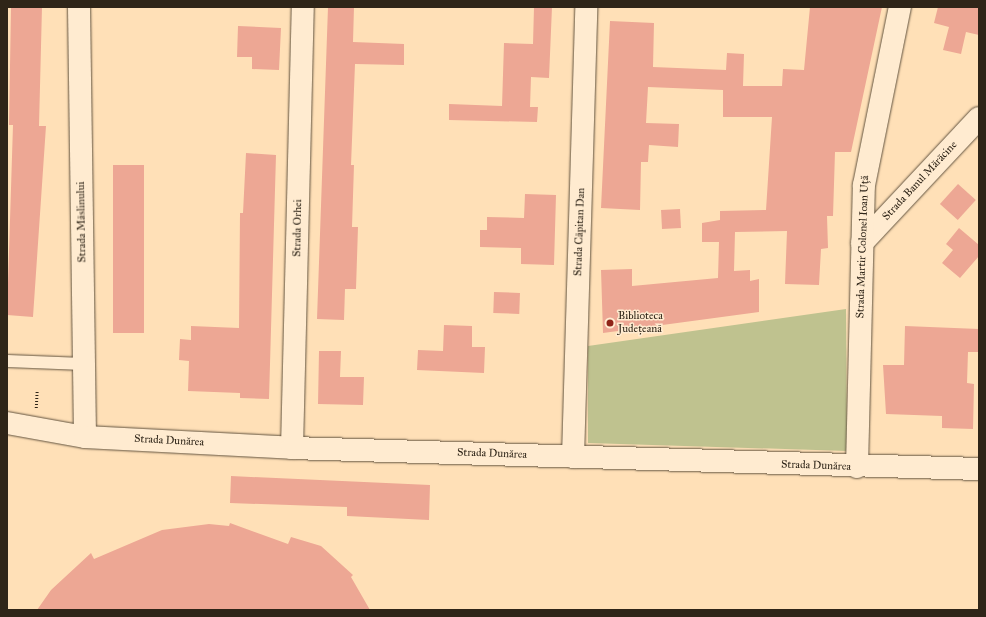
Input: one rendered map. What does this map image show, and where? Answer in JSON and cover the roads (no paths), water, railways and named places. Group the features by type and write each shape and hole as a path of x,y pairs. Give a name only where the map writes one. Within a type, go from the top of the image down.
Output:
{"street":[{"name":"Strada Măslinului","path":"79,7 85,437"},
{"name":"Strada Orhei","path":"292,448 303,7"},
{"name":"Strada Căpitan Dan","path":"573,457 586,7"},
{"name":"Strada Martir Colonel Ioan Uță","path":"857,467 864,185 900,7"},
{"name":"Strada Banul Mărăcine","path":"862,243 979,118"},
{"name":"Strada Dunărea","path":"7,423 85,437 292,448 857,467 979,469"}],"lane":[{"path":"7,361 84,364"}],"place":[{"name":"Biblioteca Județeană","path":"610,323"}]}
